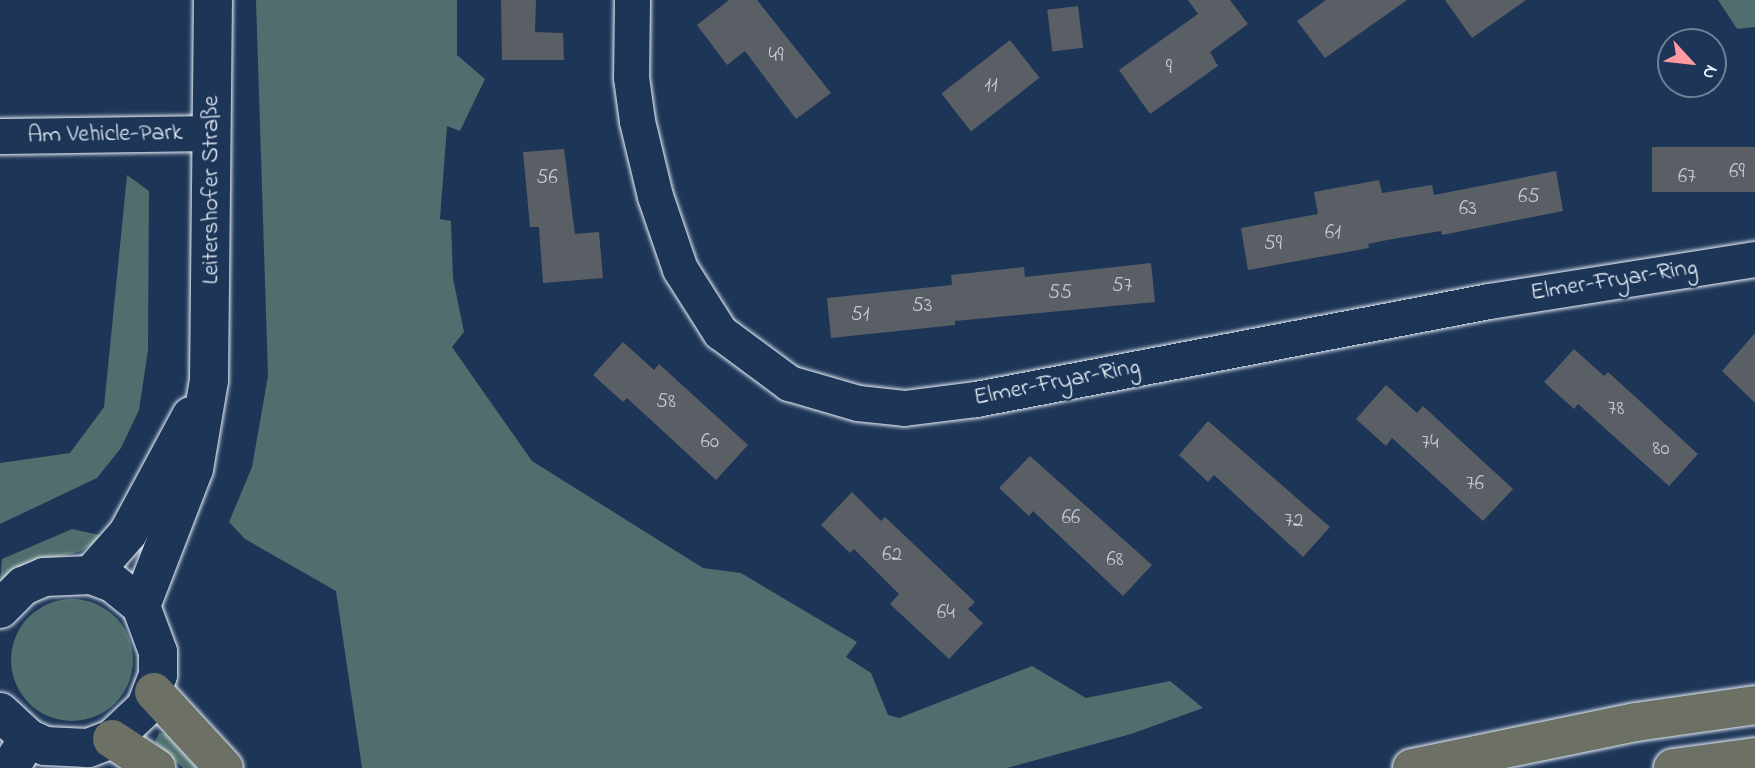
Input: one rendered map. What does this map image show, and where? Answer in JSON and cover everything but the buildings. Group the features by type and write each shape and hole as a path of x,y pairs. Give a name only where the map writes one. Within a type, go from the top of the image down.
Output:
{"highway":[{"path":"153,692 225,768"},
{"path":"1412,768 1610,726 1755,705"},
{"path":"112,739 156,768"},
{"path":"1673,768 1755,757"}],"street":[{"name":"Leitershofer Straße","path":"141,606 194,469 209,380 213,306 213,0"},
{"name":"Elmer-Fryar-Ring","path":"632,0 631,77 636,121 655,197 680,269 720,332 789,383 858,403 904,408 976,399 1489,301 1755,259"},
{"name":"Am Vehicle-Park","path":"0,136 211,133"},
{"name":"Leitershofer Straße","path":"91,575 128,533 209,380"},
{"path":"0,609 23,586 44,577 91,575 113,583 141,606 159,652 153,692 132,725 112,739 88,748 19,753 0,712"}],"green space":[{"path":"256,0 457,0 457,55 485,79 460,131 447,126 440,219 451,221 453,278 464,332 452,347 532,461 703,568 741,573 857,642 846,657 871,673 888,715 899,718 1032,666 1086,698 1170,681 1203,708 1131,734 1007,768 362,768 336,591 245,539 229,522 252,467 268,376"},
{"path":"1718,0 1755,0 1755,27 1737,29"},
{"path":"127,175 149,191 148,350 139,410 121,448 97,478 0,524 0,463 70,453 104,407"},
{"path":"72,529 104,536 82,551 24,565 0,581 2,559"},
{"path":"72,599 95,603 115,617 129,637 133,660 129,683 115,703 95,717 72,721 49,717 29,703 15,683 11,660 15,637 29,617 49,603"},
{"path":"159,733 165,734 197,768 183,768 155,742"}]}
